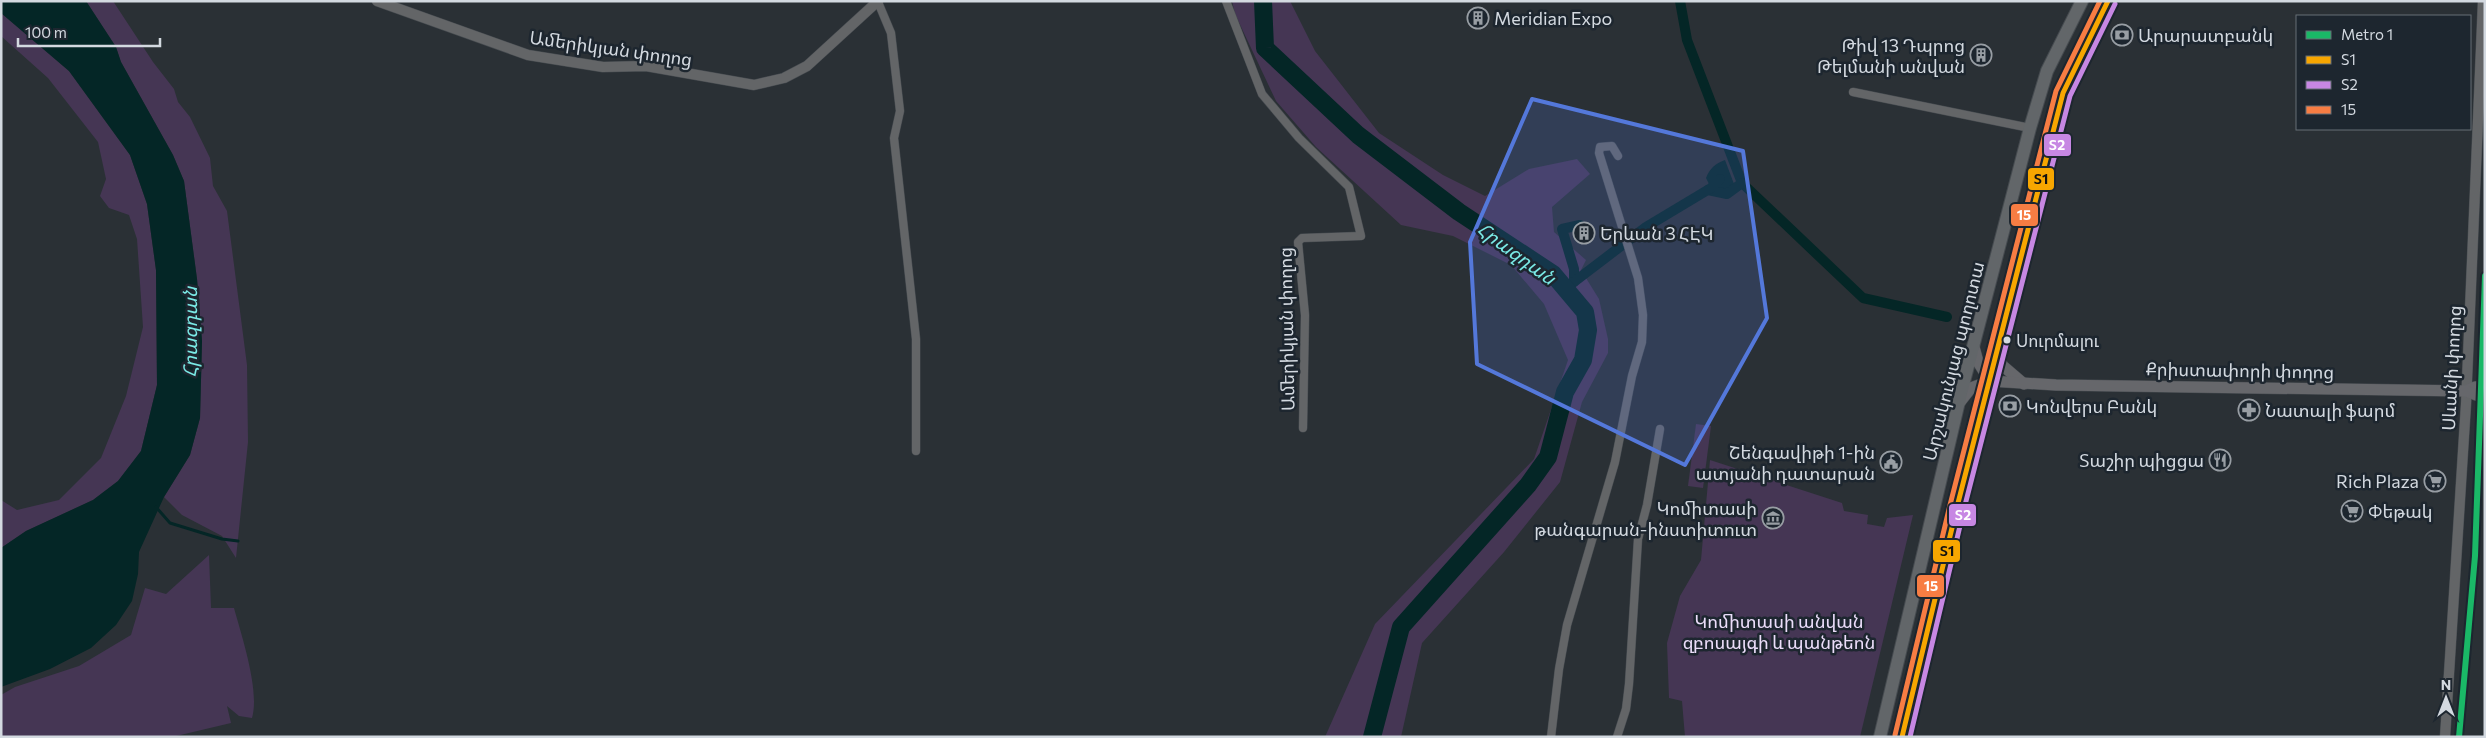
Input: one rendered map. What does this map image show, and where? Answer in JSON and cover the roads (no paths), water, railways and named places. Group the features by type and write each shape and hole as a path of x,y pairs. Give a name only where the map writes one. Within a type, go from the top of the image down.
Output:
{"main road":[{"name":"Արշակունյաց պողոտա","path":"1880,737 1960,402 2041,86 2082,1"},
{"path":"1902,737 1957,507 2063,93 2108,1"},
{"path":"2041,86 2047,96 2053,98 2063,93"},
{"path":"1974,347 1978,362 1990,381"},
{"path":"1996,354 2018,384"},
{"path":"1960,402 1971,388 1990,381"},
{"name":"Քրիստափորի փողոց","path":"1990,381 2018,384 2466,391 2485,396"},
{"name":"Քրիստափորի փողոց","path":"2466,391 2475,387 2485,387"}],"street":[{"name":"Ամերիկյան փողոց","path":"378,1 528,56 603,66 646,66 754,85 784,78 807,66 878,2"},
{"name":"Ամերիկյան փողոց","path":"1226,1 1262,94 1298,138 1349,186 1361,236 1312,237 1302,238 1298,242 1305,315 1303,428"},
{"name":"Սևանի փողոց","path":"2445,737 2466,391 2483,1"},
{"path":"878,2 891,34 900,111 894,138 916,339 916,451"},
{"path":"1853,92 2030,128"},
{"path":"1551,737 1559,669 1567,625 1615,462 1632,376 1642,342 1643,315 1638,278 1618,207 1599,153 1600,147 1612,146 1618,156"},
{"path":"1617,737 1626,709 1629,684 1638,539 1648,505 1660,429"}],"water":[{"path":"1,1 86,1 116,47 121,62 173,155 184,181 197,279 202,341 200,418 190,455 164,497 139,552 138,574 132,601 116,625 91,648 50,669 1,687 1,548 26,531 93,500 118,481 141,451 157,385 156,270 147,204 130,155 69,71 1,13"},
{"path":"1725,160 1734,184 1723,191 1711,188 1706,178 1709,172 1718,163"}],"waterway":[{"name":"Հրազդան","path":"1263,1 1265,48 1358,135 1459,212 1553,274 1585,312 1588,330 1583,360 1565,392 1548,457 1528,485 1401,627 1372,737"},
{"path":"1680,1 1687,40 1742,183 1863,298 1947,317"},
{"path":"1566,288 1646,227 1711,188 1720,179"},
{"path":"1708,190 1727,194 1742,183"},
{"path":"1574,282 1574,269 1562,229 1580,225"},
{"path":"156,507 170,523 222,539 238,541"}],"metro line":[{"name":"1","path":"2459,737 2475,556 2485,276"}],"place":[{"name":"Meridian Expo","path":"1478,18"},
{"name":"Արարատբանկ","path":"2122,35"},
{"name":"Թիվ 13 Դպրոց Թելմանի անվան","path":"1981,55"},
{"name":"Երևան 3 ՀԷԿ","path":"1584,233"},
{"name":"Սուրմալու","path":"2007,340"},
{"name":"Կոնվերս Բանկ","path":"2010,406"},
{"name":"Նատալի ֆարմ","path":"2249,410"},
{"name":"Տաշիր պիցցա","path":"2220,460"},
{"name":"Շենգավիթի 1-ին ատյանի դատարան","path":"1891,462"},
{"name":"Rich Plaza","path":"2435,481"},
{"name":"Փեթակ","path":"2352,511"},
{"name":"Կոմիտասի թանգարան-ինստիտուտ","path":"1773,518"}],"park label":[{"name":"Կոմիտասի անվան զբոսայգի և պանթեոն","path":"1779,631"}]}
